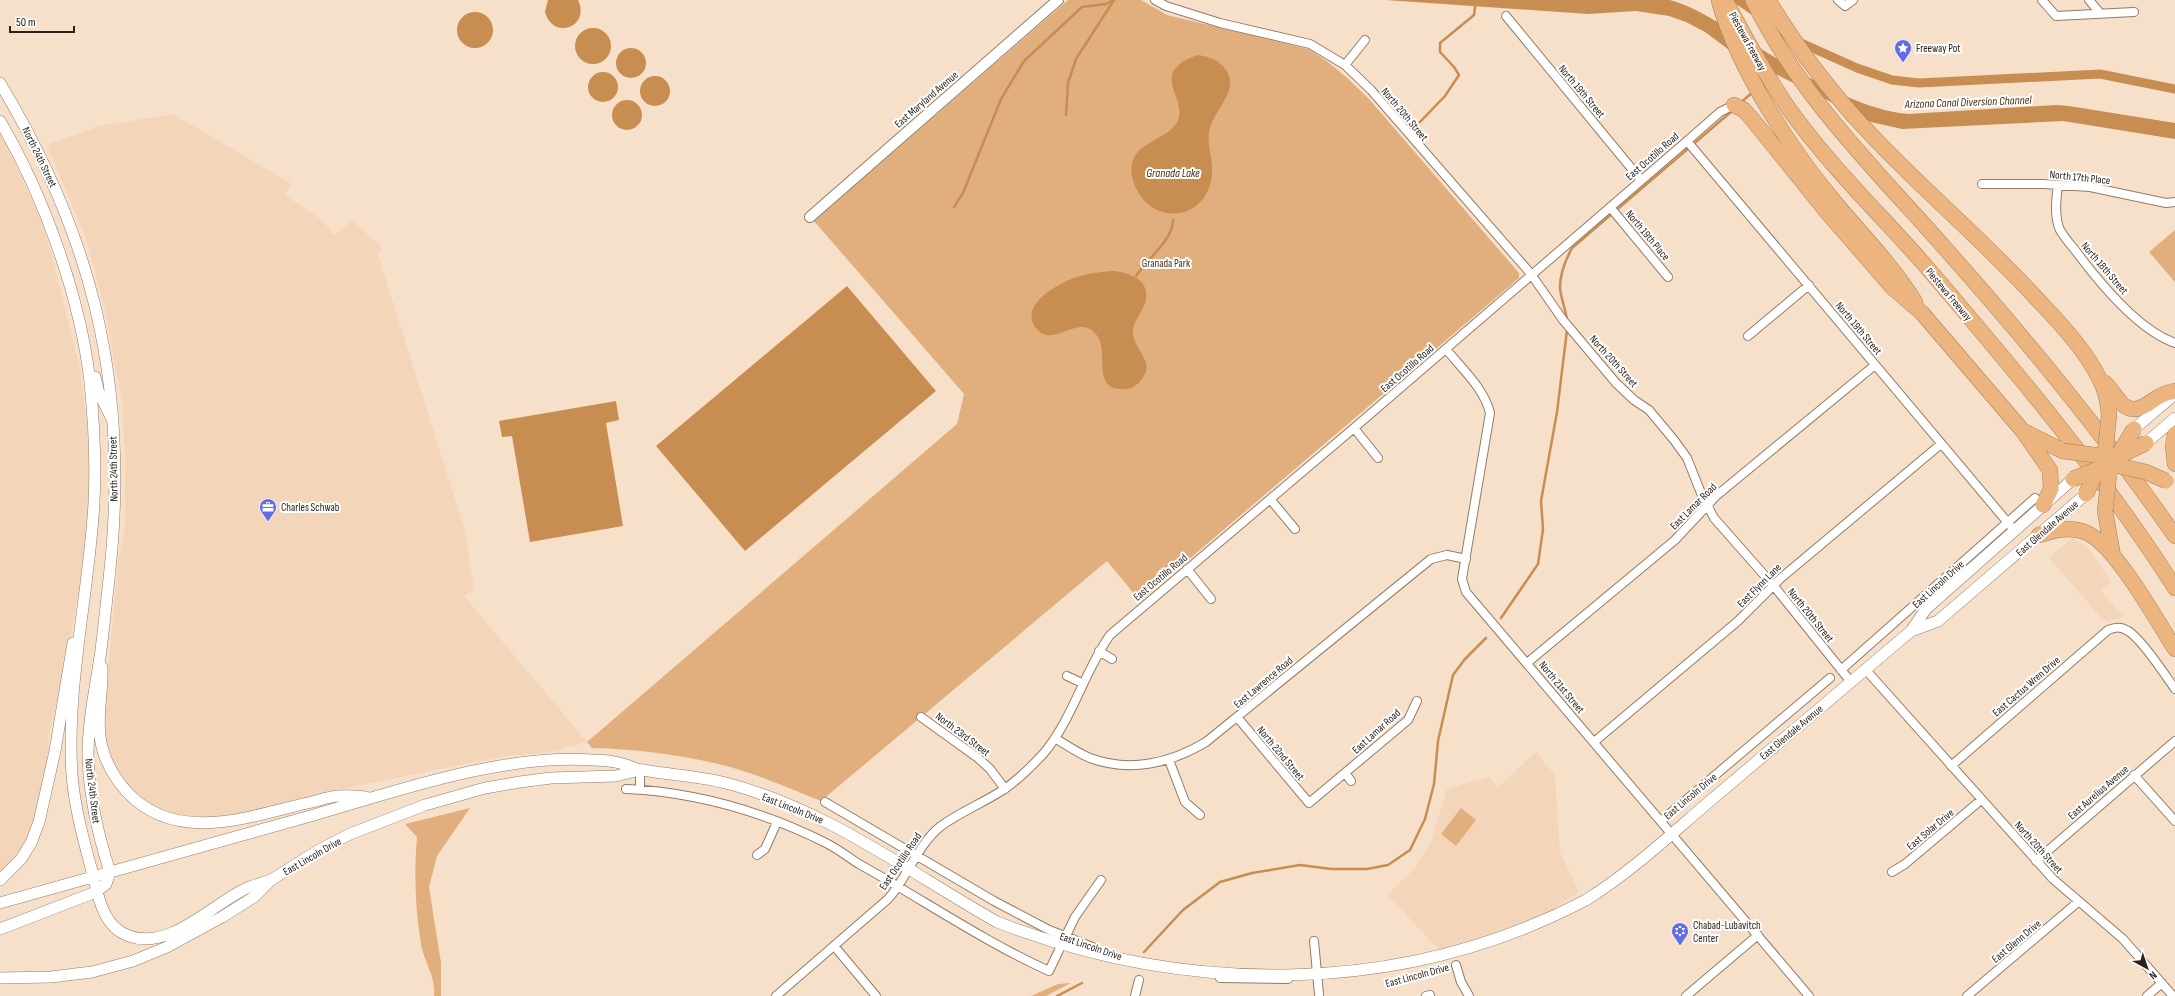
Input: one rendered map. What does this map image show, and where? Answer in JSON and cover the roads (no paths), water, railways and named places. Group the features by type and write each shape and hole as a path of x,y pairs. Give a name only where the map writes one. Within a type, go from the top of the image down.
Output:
{"highway":[{"path":"1718,0 1724,21 1767,107 1808,167 1836,204 1902,279 1922,313"},
{"name":"Piestewa Freeway","path":"1725,0 1758,61 1790,110 1857,192 1963,310 2066,435 2114,498 2175,588"},
{"path":"1753,0 1784,53 1830,118 1983,291 2079,406 2136,480 2175,536"},
{"path":"1768,0 1801,50 1830,89 1861,125 2001,259 2070,334 2100,378 2111,388 2123,405 2132,409 2142,408 2160,396 2175,391"},
{"path":"1734,105 1744,110 1752,119 1823,207 1892,287 1922,313 2022,430 2050,470 2051,489 2039,502"},
{"path":"2100,378 2110,415 2105,511 2113,556"},
{"path":"2086,494 2108,462 2134,429"},
{"path":"2022,430 2063,451 2146,472 2170,484"},
{"path":"2175,434 2173,447 2175,464"},
{"path":"2074,479 2146,443"},
{"path":"2039,535 2064,529 2079,530 2096,539 2113,556 2175,649"}],"main road":[{"name":"North 24th Street","path":"0,84 42,159 79,250 101,325 108,372 112,419 114,517 100,651 90,718 88,755 93,804 110,872"},
{"name":"North 24th Street","path":"0,121 40,202 63,264 81,326 90,384 94,444 91,536 82,612 71,753 72,778 81,830 94,877 96,892 109,921 116,929 127,936 151,939 175,931 246,888 271,880"},
{"path":"84,340 90,352 99,394 112,419 102,429 94,444"},
{"path":"2134,429 2175,394"},
{"path":"2146,443 2175,418"},
{"name":"East Glendale Avenue","path":"1671,833 1911,631 1926,609 2011,526 2039,502 2074,479"},
{"name":"East Glendale Avenue","path":"1911,631 1938,621 2086,494"},
{"path":"0,880 21,859 31,843 39,822 55,750 70,654 82,612"},
{"path":"100,651 103,685 99,724 103,749 111,769 120,783 134,798 154,812 176,821 204,824 226,821 338,796 376,797"},
{"name":"East Lincoln Drive","path":"0,903 390,792 475,772 529,763 588,759 619,762 640,770 671,773 724,783 777,800 825,821 909,869 998,923 1073,959"},
{"name":"East Lincoln Drive","path":"0,978 37,978 70,975 133,961 187,938 254,897 271,880 319,850 350,834 425,805 485,788 520,782 572,776 616,776 640,770"},
{"name":"East Lincoln Drive","path":"1485,953 1537,929 1590,898 1671,833"},
{"path":"0,929 96,892 106,884 110,872"},
{"name":"East Lincoln Drive","path":"1442,969 1460,963"},
{"path":"1128,977 1153,982"},
{"path":"1304,994 1332,992"}],"street":[{"name":"East Maryland Avenue","path":"810,217 1058,0"},
{"name":"North 20th Street","path":"1155,0 1166,6 1220,23 1310,44 1345,65 1371,90 1531,274 1563,320 1616,383 1634,400 1649,410 1674,440 1687,458 1707,506 1714,518 1772,585 1851,682"},
{"path":"1838,0 1845,6 1853,0"},
{"path":"2042,0 2056,16 2134,12"},
{"path":"2089,0 2100,13"},
{"name":"North 19th Street","path":"1506,16 1641,180"},
{"path":"1345,65 1364,40"},
{"name":"East Ocotillo Road","path":"776,996 877,909 900,886 929,837 941,826 1005,789 1025,772 1055,738 1068,716 1082,683 1099,651 1110,635 1354,428 1720,112 1734,105"},
{"name":"North 19th Street","path":"1687,141 2011,526"},
{"name":"North 17th Place","path":"1982,184 2090,187 2166,203 2175,202"},
{"name":"North 18th Street","path":"2058,185 2056,208 2060,230 2086,265 2122,304 2148,327 2175,343"},
{"name":"North 19th Place","path":"1610,207 1668,277"},
{"path":"1748,336 1809,285"},
{"name":"North 21st Street","path":"1446,349 1482,392 1490,413 1462,579 1466,592 1809,996"},
{"name":"East Lamar Road","path":"1527,663 1675,540 1716,496 1875,365"},
{"path":"1354,428 1378,458"},
{"name":"East Flynn Lane","path":"1594,742 1738,621 1772,585 1941,444"},
{"path":"1270,499 1295,529"},
{"name":"East Lincoln Drive","path":"1841,670 2011,526"},
{"name":"East Lawrence Road","path":"1055,738 1090,758 1114,764 1141,765 1169,760 1206,742 1431,558 1447,555 1466,559"},
{"path":"1187,569 1211,598"},
{"name":"East Cactus Wren Drive","path":"1951,766 2108,630 2118,626 2129,631 2175,689"},
{"path":"1099,651 1112,659"},
{"name":"North 20th Street","path":"1865,670 2036,861 2078,902 2122,939 2173,996"},
{"path":"1067,676 1082,683"},
{"name":"East Lincoln Drive","path":"1661,821 1830,678"},
{"name":"East Lamar Road","path":"1309,803 1408,720 1417,700"},
{"name":"North 23rd Street","path":"921,717 978,758 990,769 1005,789"},
{"name":"North 22nd Street","path":"1237,717 1309,803"},
{"name":"East Aurelius Avenue","path":"2036,861 2175,741"},
{"path":"1169,760 1185,802 1200,815"},
{"path":"640,770 640,789"},
{"path":"1344,773 1351,781"},
{"path":"2134,775 2175,821"},
{"name":"East Lincoln Drive","path":"626,789 640,789 704,800 744,810 777,822 827,844 1012,953 1049,971 1059,953"},
{"name":"East Solar Drive","path":"1892,872 1905,864 1981,800"},
{"name":"East Lincoln Drive","path":"825,802 994,902 1065,937 1121,957 1188,973 1217,978 1256,980 1317,978 1362,972 1435,956"},
{"name":"East Lincoln Drive","path":"757,855 765,849 777,822"},
{"path":"1059,953 1065,937 1087,897 1101,880"},
{"name":"East Glenn Drive","path":"1967,996 2078,902"},
{"path":"1686,996 1758,935"},
{"path":"1314,941 1319,994"},
{"path":"835,946 876,996"},
{"path":"1460,963 1461,982 1469,996"},
{"path":"1135,996 1139,980"},
{"path":"2147,996 2162,983"}],"water":[{"path":"548,0 578,0 581,9 579,17 575,23 569,27 562,28 555,26 549,21 545,12"},
{"path":"1386,0 1670,0 1694,9 1793,68 1839,93 1863,103 1886,110 1909,114 2056,105 2069,106 2175,123 2175,139 2063,121 1902,129 1871,122 1732,52 1705,32 1686,22 1669,16 1636,11 1588,14"},
{"path":"478,12 488,17 492,23 492,37 488,43 482,47 472,48 462,43 458,37 457,27 462,17 468,13"},
{"path":"597,28 606,33 610,39 610,53 606,59 597,64 589,64 580,59 576,53 575,42 580,33 586,29"},
{"path":"631,48 642,52 646,63 642,74 631,78 620,74 616,63 620,52"},
{"name":"Granada Lake","path":"1197,55 1212,58 1221,64 1229,75 1230,84 1225,100 1215,116 1209,133 1212,172 1211,183 1207,192 1195,207 1178,213 1168,213 1150,206 1139,193 1135,186 1131,171 1133,160 1139,151 1173,128 1178,120 1178,103 1172,86 1172,77 1175,70 1182,62"},
{"path":"603,72 614,76 618,87 614,98 603,102 592,98 588,87 592,76"},
{"path":"655,76 666,80 670,91 666,102 655,106 644,102 640,91 644,80"},
{"path":"627,100 638,104 642,115 638,126 627,130 616,126 612,115 616,104"},
{"path":"1114,271 1130,275 1142,282 1145,287 1146,294 1142,310 1135,323 1133,332 1136,344 1145,361 1146,373 1137,384 1127,389 1116,388 1109,385 1105,379 1101,346 1099,339 1093,331 1081,327 1054,335 1047,335 1037,330 1032,320 1032,314 1037,302 1059,285 1086,275"},
{"path":"847,286 936,391 745,551 656,446"},
{"path":"616,401 619,420 606,423 623,526 530,542 512,436 502,437 499,421"}],"waterway":[{"path":"1066,115 1068,83 1076,59 1114,0"},
{"path":"954,207 963,193 1001,99 1024,61 1082,7 1106,4 1114,0"},
{"path":"1419,123 1445,96 1459,75 1454,67 1440,52 1440,43 1474,15 1476,0"},
{"path":"1738,0 1757,13"},
{"path":"1799,42 1857,68 1892,80 1919,83 2100,74 2175,89"},
{"path":"1740,103 1753,92"},
{"path":"1567,321 1560,291 1560,282 1564,266 1572,248 1732,111"},
{"path":"1136,276 1169,235 1173,220"},
{"path":"1501,618 1538,564 1543,529 1541,501 1557,412 1567,330"},
{"path":"1144,952 1183,910 1220,882 1252,873 1300,865 1331,869 1367,869 1388,865 1410,850 1425,819 1434,784 1438,741 1453,675 1465,659 1486,638"},
{"path":"1057,996 1082,983"}],"place":[{"name":"Freeway Pot","path":"1903,63"},
{"name":"Charles Schwab","path":"268,522"},
{"name":"Chabad-Lubavitch Center","path":"1680,946"}],"water label":[{"name":"Arizona Canal Diversion Channel","path":"1968,102"}],"park label":[{"name":"Granada Park","path":"1166,263"}]}
